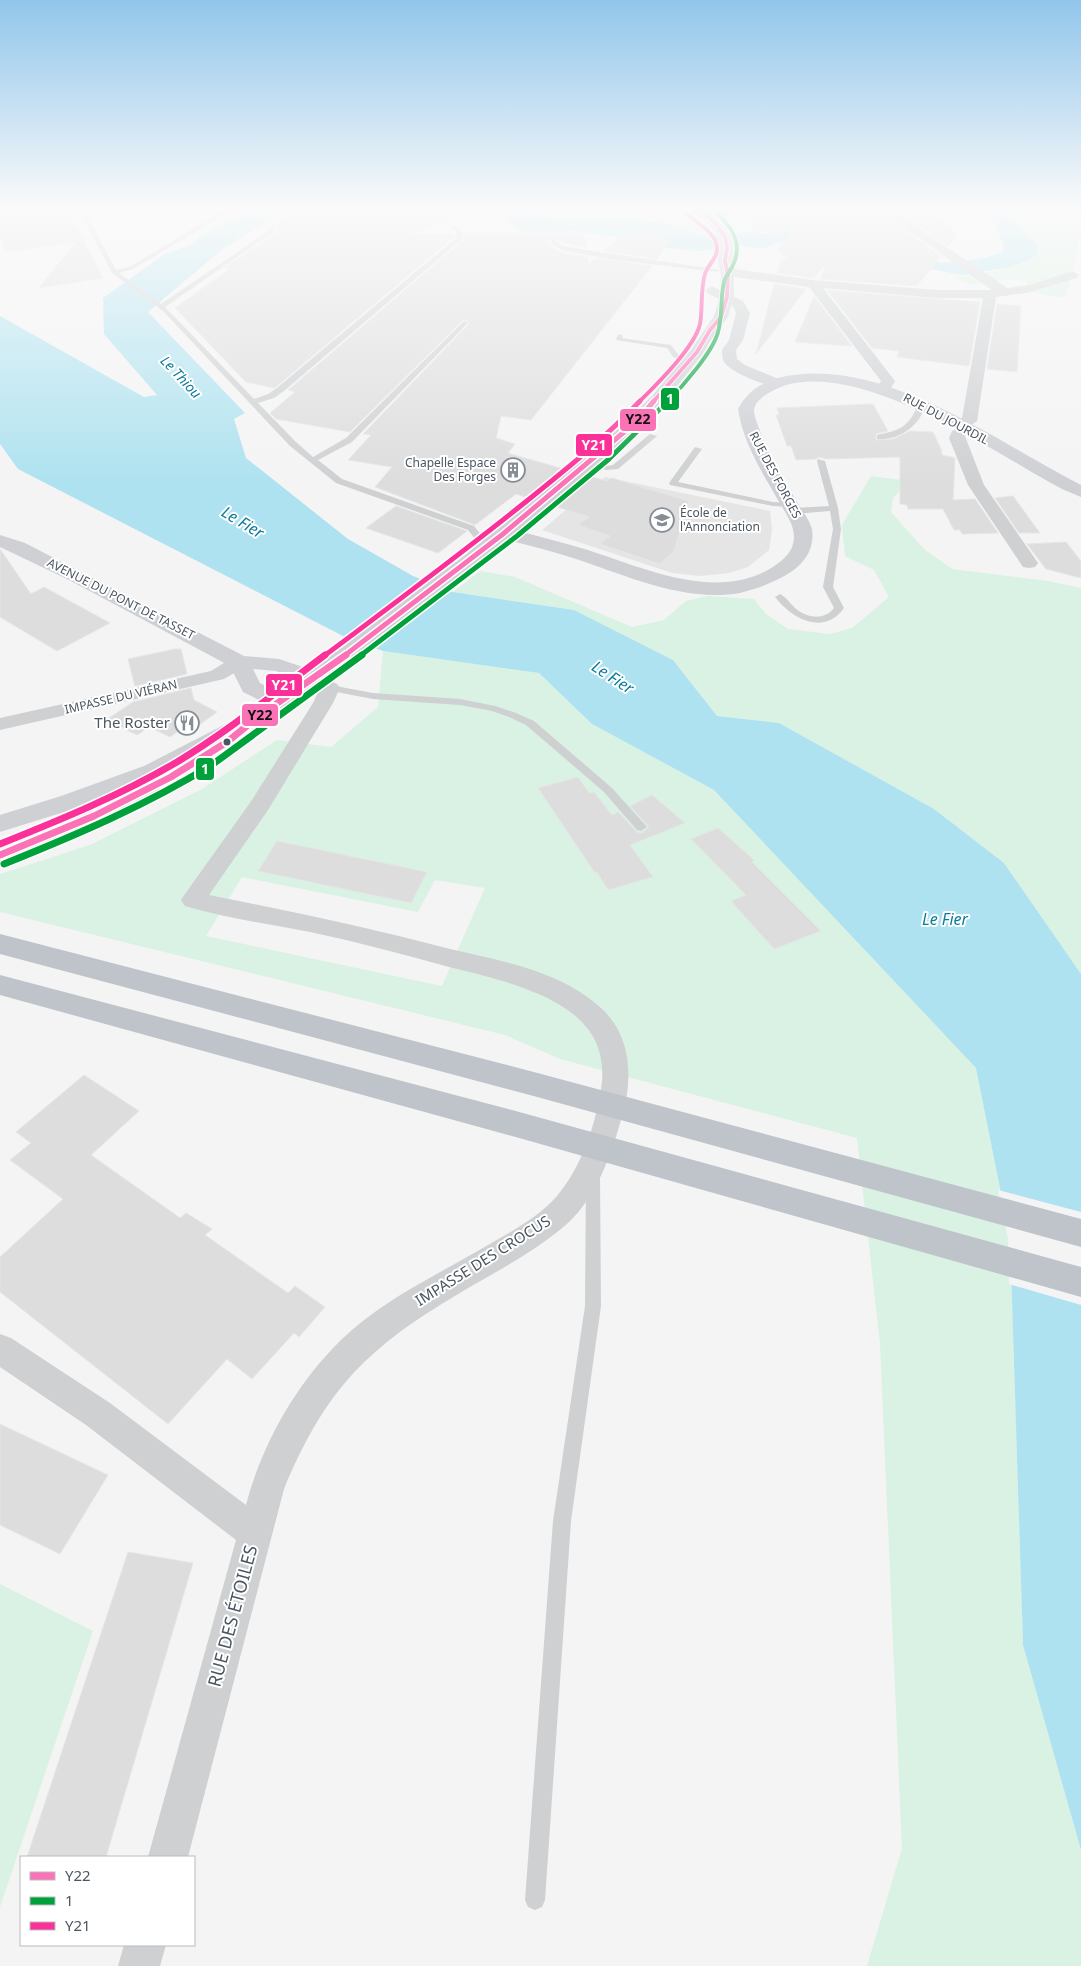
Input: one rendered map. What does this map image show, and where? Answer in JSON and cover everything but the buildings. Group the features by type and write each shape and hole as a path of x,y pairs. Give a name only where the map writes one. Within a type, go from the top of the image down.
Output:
{"highway":[{"path":"0,944 530,1082 1081,1233"},
{"path":"0,985 512,1123 1081,1282"}],"main road":[{"path":"710,330 711,298"},
{"path":"0,855 94,816 171,777 227,742 279,702 321,683 340,658 467,563 636,422 697,352 710,330 721,317 727,298"},
{"name":"RUE DU JOURDIL","path":"776,383 802,378 848,380 884,388 963,427 1081,492"},
{"name":"RUE DES FORGES","path":"498,538 578,553 674,584 719,588 745,585 781,571 800,553 804,544 803,532 767,463 746,416 749,402 754,396 776,383"},
{"name":"AVENUE DU PONT DE TASSET","path":"0,541 18,547 76,576 239,662 279,665 321,683"},
{"name":"RUE DES FORGES","path":"467,563 533,551 578,553"},
{"path":"239,662 251,687 279,702"},
{"path":"0,824 69,802 152,771 259,716"}],"street":[{"path":"728,298 740,306 743,313 736,340 729,350 730,360 733,364 776,383"},
{"path":"824,298 888,381 884,388"},
{"path":"996,298 969,421 957,434 957,438 976,485 1029,563"},
{"name":"RUE DU JOURDIL","path":"736,340 744,355 752,362 778,373 802,378"},
{"name":"IMPASSE DU VIÉRAN","path":"0,724 218,675 239,662"},
{"name":"IMPASSE DES CROCUS","path":"255,1533 267,1488 288,1437 317,1389 350,1352 397,1314 482,1265 551,1220 570,1201 593,1162 607,1126 616,1094 617,1059 613,1044 605,1030 582,1006 566,995 513,974 364,936 193,900 260,805 313,722 321,683"},
{"name":"RUE DES ÉTOILES","path":"0,1349 98,1414 255,1533 168,1856"},
{"path":"139,1966 144,1946"}],"lane":[{"path":"149,298 160,306 293,444 339,482 471,528 479,538 498,538"},
{"path":"160,306 177,298"},
{"path":"253,402 271,396 281,389 389,298"},
{"path":"313,460 349,440 465,323"},
{"path":"620,336 618,339 669,346 676,357"},
{"path":"880,437 909,428 920,414 921,406"},
{"path":"590,462 606,468 615,467 653,436"},
{"path":"698,449 673,483 792,508 834,508"},
{"path":"780,597 793,611 806,618 830,617 839,608 828,587 837,529 834,508 821,462"},
{"path":"321,683 385,697 456,700 496,708 515,715 530,723 608,790 641,827"},
{"path":"535,1900 562,1521 593,1306 593,1162"}],"shaded area":[{"name":"École de l'Annonciation","path":"605,477 770,511 772,530 769,550 748,567 729,573 700,576 672,573 542,530"}],"green space":[{"path":"871,476 909,481 893,498 891,512 924,549 952,569 1048,581 1081,588 1081,974 1004,863 934,809 779,723 717,716 673,660 574,610 453,592 480,571 515,577 632,627 664,620 686,601 708,596 754,599 766,614 788,629 830,634 852,628 889,597 874,570 845,556 842,525"},
{"path":"383,651 539,673 592,724 714,790 976,1068 1010,1238 1023,1645 1081,1850 1081,1966 867,1966 902,1848 880,1344 857,1138 560,1059 505,1035 0,912 0,874 90,845 202,789 277,740 331,747 378,707","holes":["242,877 418,912 435,880 485,888 442,986 206,936"]},
{"path":"0,1584 93,1631 0,1907"}],"water":[{"name":"Le Fier","path":"103,298 165,298 148,312 245,413 234,419 246,458 348,539 413,576 453,592 574,610 673,660 717,716 779,723 934,809 1004,863 1081,974 1081,1850 1023,1645 1010,1238 976,1068 714,790 592,724 539,673 383,651 343,636 18,469 0,444 0,316 144,397 157,395 104,334"}],"pier":[{"path":"998,1190 1081,1212 1081,1305 1009,1284 1008,1239"}],"transit line":[{"name":"Y21","path":"0,844 77,812 153,776 201,747 471,546 568,468 622,420 659,381 695,337 700,323 701,298"},
{"name":"1","path":"4,864 84,831 137,806 213,764 418,613 517,536 609,459 674,395 714,345 719,330 722,298"},
{"name":"Y22","path":"0,855 94,816 171,777 227,742 259,716 341,658 503,534 636,422 697,352 710,330 721,317 727,298"}],"place":[{"name":"Chapelle Espace Des Forges","path":"513,470"},
{"name":"École de l'Annonciation","path":"662,520"},
{"name":"The Roster","path":"187,723"}],"water label":[{"name":"Le Thiou","path":"181,377"}]}
